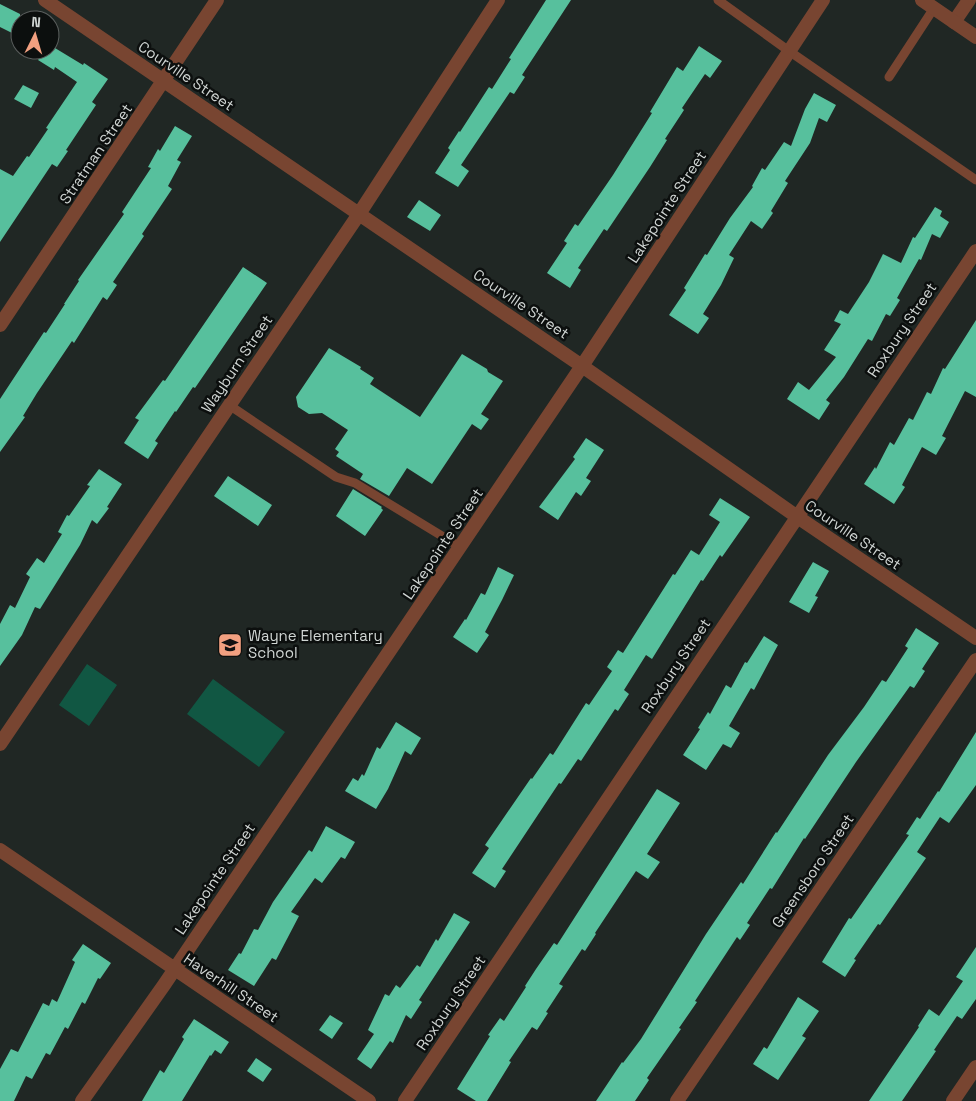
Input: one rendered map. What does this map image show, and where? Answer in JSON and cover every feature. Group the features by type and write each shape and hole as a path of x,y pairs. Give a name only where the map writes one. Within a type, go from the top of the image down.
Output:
{"street":[{"name":"Courville Street","path":"45,0 582,366 796,516 976,638"},
{"name":"Stratman Street","path":"0,324 217,0"},
{"name":"Wayburn Street","path":"0,744 359,214 498,0"},
{"name":"Lakepointe Street","path":"82,1101 175,969 582,366 823,0"},
{"path":"954,22 969,0"},
{"path":"928,4 976,37"},
{"name":"Roxbury Street","path":"405,1101 796,516 976,251"},
{"name":"Greensboro Street","path":"677,1101 976,660"},
{"name":"Haverhill Street","path":"0,850 369,1101"},
{"path":"953,1101 976,1068"}],"lane":[{"path":"718,0 976,180"},
{"path":"889,77 928,4"},
{"path":"229,405 336,477 355,483 460,547"}],"green space":[{"path":"87,664 117,685 89,726 59,705"},
{"path":"213,679 285,732 259,767 187,714"}],"building":[{"path":"546,0 571,0 522,75 525,77 514,94 510,92 461,165 469,171 458,187 435,173 450,150 448,148 459,131 489,87 492,89 511,59 509,58"},
{"path":"0,4 12,10 10,10 10,32 0,27"},
{"path":"699,46 722,61 710,78 705,74 682,108 684,110 665,139 667,140 607,231 604,229 578,268 581,270 570,288 547,273 567,243 564,241 575,224 578,226 613,175 652,113 650,112 677,67 683,71"},
{"path":"60,51 83,65 84,63 108,79 92,102 96,105 66,150 68,151 57,167 52,164 0,242 0,169 13,176 27,156 29,157 77,82 55,67 54,70 38,60 60,60"},
{"path":"23,85 39,93 31,108 14,99"},
{"path":"814,93 836,105 827,122 819,118 810,143 785,181 788,183 771,211 773,213 762,229 751,221 729,255 734,258 721,285 703,314 709,318 698,334 669,315 686,290 684,288 705,254 707,255 730,218 753,187 762,168 765,170 784,142 791,146 805,109"},
{"path":"175,126 192,136 177,160 181,162 168,186 172,189 142,234 144,236 113,282 117,285 107,300 103,297 74,343 72,341 37,393 23,416 25,417 0,452 0,399 124,214 122,212 151,168 148,167 158,149 160,151"},
{"path":"419,200 441,215 430,231 407,217"},
{"path":"935,207 942,211 940,216 949,222 940,238 932,234 921,260 919,259 897,298 900,300 890,316 886,314 872,341 868,339 844,377 826,400 830,403 819,420 787,399 798,382 809,390 836,357 824,350 841,324 834,321 840,310 848,314 869,282 883,254 901,263 913,237 915,238"},
{"path":"243,267 267,283 195,388 193,387 175,411 155,441 158,443 148,459 124,443 139,420 135,418 163,380 165,381"},
{"path":"976,320 976,397 965,391 942,436 946,438 936,455 922,447 902,485 905,487 894,504 864,484 875,467 876,469 890,442 894,445 909,418 913,420 927,392 931,394 943,368 945,369"},
{"path":"329,348 361,367 360,369 374,378 370,384 420,417 462,354 503,381 481,414 489,419 481,430 472,424 432,484 407,468 389,496 360,479 363,474 336,456 339,452 335,449 348,430 322,413 309,414 298,407 296,397"},
{"path":"586,438 604,450 586,478 591,481 581,496 576,492 558,520 539,507 575,459 573,457"},
{"path":"99,469 122,484 107,507 109,508 97,524 92,520 80,545 40,609 35,607 22,635 0,666 0,624 10,605 15,608 30,577 26,574 37,558 44,563 62,534 58,532 67,515 69,516 90,486 87,485"},
{"path":"228,476 272,505 258,526 214,496"},
{"path":"353,489 382,507 383,510 365,536 336,516"},
{"path":"720,498 750,517 722,557 720,555 703,581 701,580 652,659 646,655 624,690 629,694 618,711 615,709 581,761 578,759 561,784 559,783 502,869 506,871 495,888 472,873 489,848 485,845 531,778 550,753 553,755 586,703 589,705 612,671 607,667 618,650 623,653 673,574 675,575 691,550 699,555 720,522 709,515"},
{"path":"813,562 829,571 815,596 818,597 809,613 789,602"},
{"path":"498,567 514,575 485,632 489,635 477,653 453,637 466,620 481,593 485,595"},
{"path":"916,628 939,643 922,669 925,671 914,688 910,686 804,838 772,889 770,888 747,923 750,925 740,940 737,937 695,1001 697,1002 679,1028 681,1029 647,1078 649,1080 635,1101 596,1101 622,1062 641,1039 706,934 741,882 743,884 828,755 882,680 886,682 908,648 905,646"},
{"path":"764,636 778,645 754,690 751,688 729,726 740,733 731,748 723,744 706,770 683,755 700,729 698,728 708,712 710,714 726,685 731,688 745,662 747,663"},
{"path":"396,722 421,738 411,755 405,751 388,789 376,809 345,791 353,778 358,781 362,774 364,776 377,747 380,749"},
{"path":"976,732 976,785 949,823 940,817 917,852 926,858 854,959 856,960 845,977 822,962 849,918 851,919 909,835 906,834 917,817 920,819 939,792"},
{"path":"657,789 680,803 647,854 660,862 648,879 636,871 585,951 582,949 559,984 563,986 537,1030 532,1027 509,1061 511,1062 487,1101 476,1101 457,1089 490,1036 488,1035 500,1018 504,1021 554,943 557,945"},
{"path":"326,826 355,842 345,859 341,857 322,883 315,878 291,912 299,916 276,960 272,958 254,986 228,970 239,953 241,954 254,929 258,930 273,902 309,850 312,852"},
{"path":"454,913 470,922 419,1000 422,1002 411,1019 406,1015 393,1043 390,1041 371,1069 357,1059 374,1034 368,1030 385,994 389,996 396,985 400,988 417,965 420,967"},
{"path":"83,944 111,963 100,979 98,978 85,1004 82,1002 68,1029 65,1027 50,1055 46,1053 32,1079 26,1076 14,1101 0,1101 0,1069 11,1049 18,1052 43,1003 49,1006 52,999 57,1002 75,962 72,960"},
{"path":"976,947 976,999 962,1019 957,1016 902,1101 869,1101 929,1009 939,1016 963,981 956,977"},
{"path":"798,997 819,1011 802,1036 806,1038 778,1080 753,1064 764,1047 767,1049"},
{"path":"330,1015 343,1023 332,1039 319,1030"},
{"path":"194,1019 229,1042 221,1054 215,1050 210,1055 182,1101 142,1101 160,1070 164,1073 184,1039 182,1037"},
{"path":"256,1058 272,1069 263,1082 247,1071"}],"place":[{"name":"Wayne Elementary School","path":"230,645"}]}
